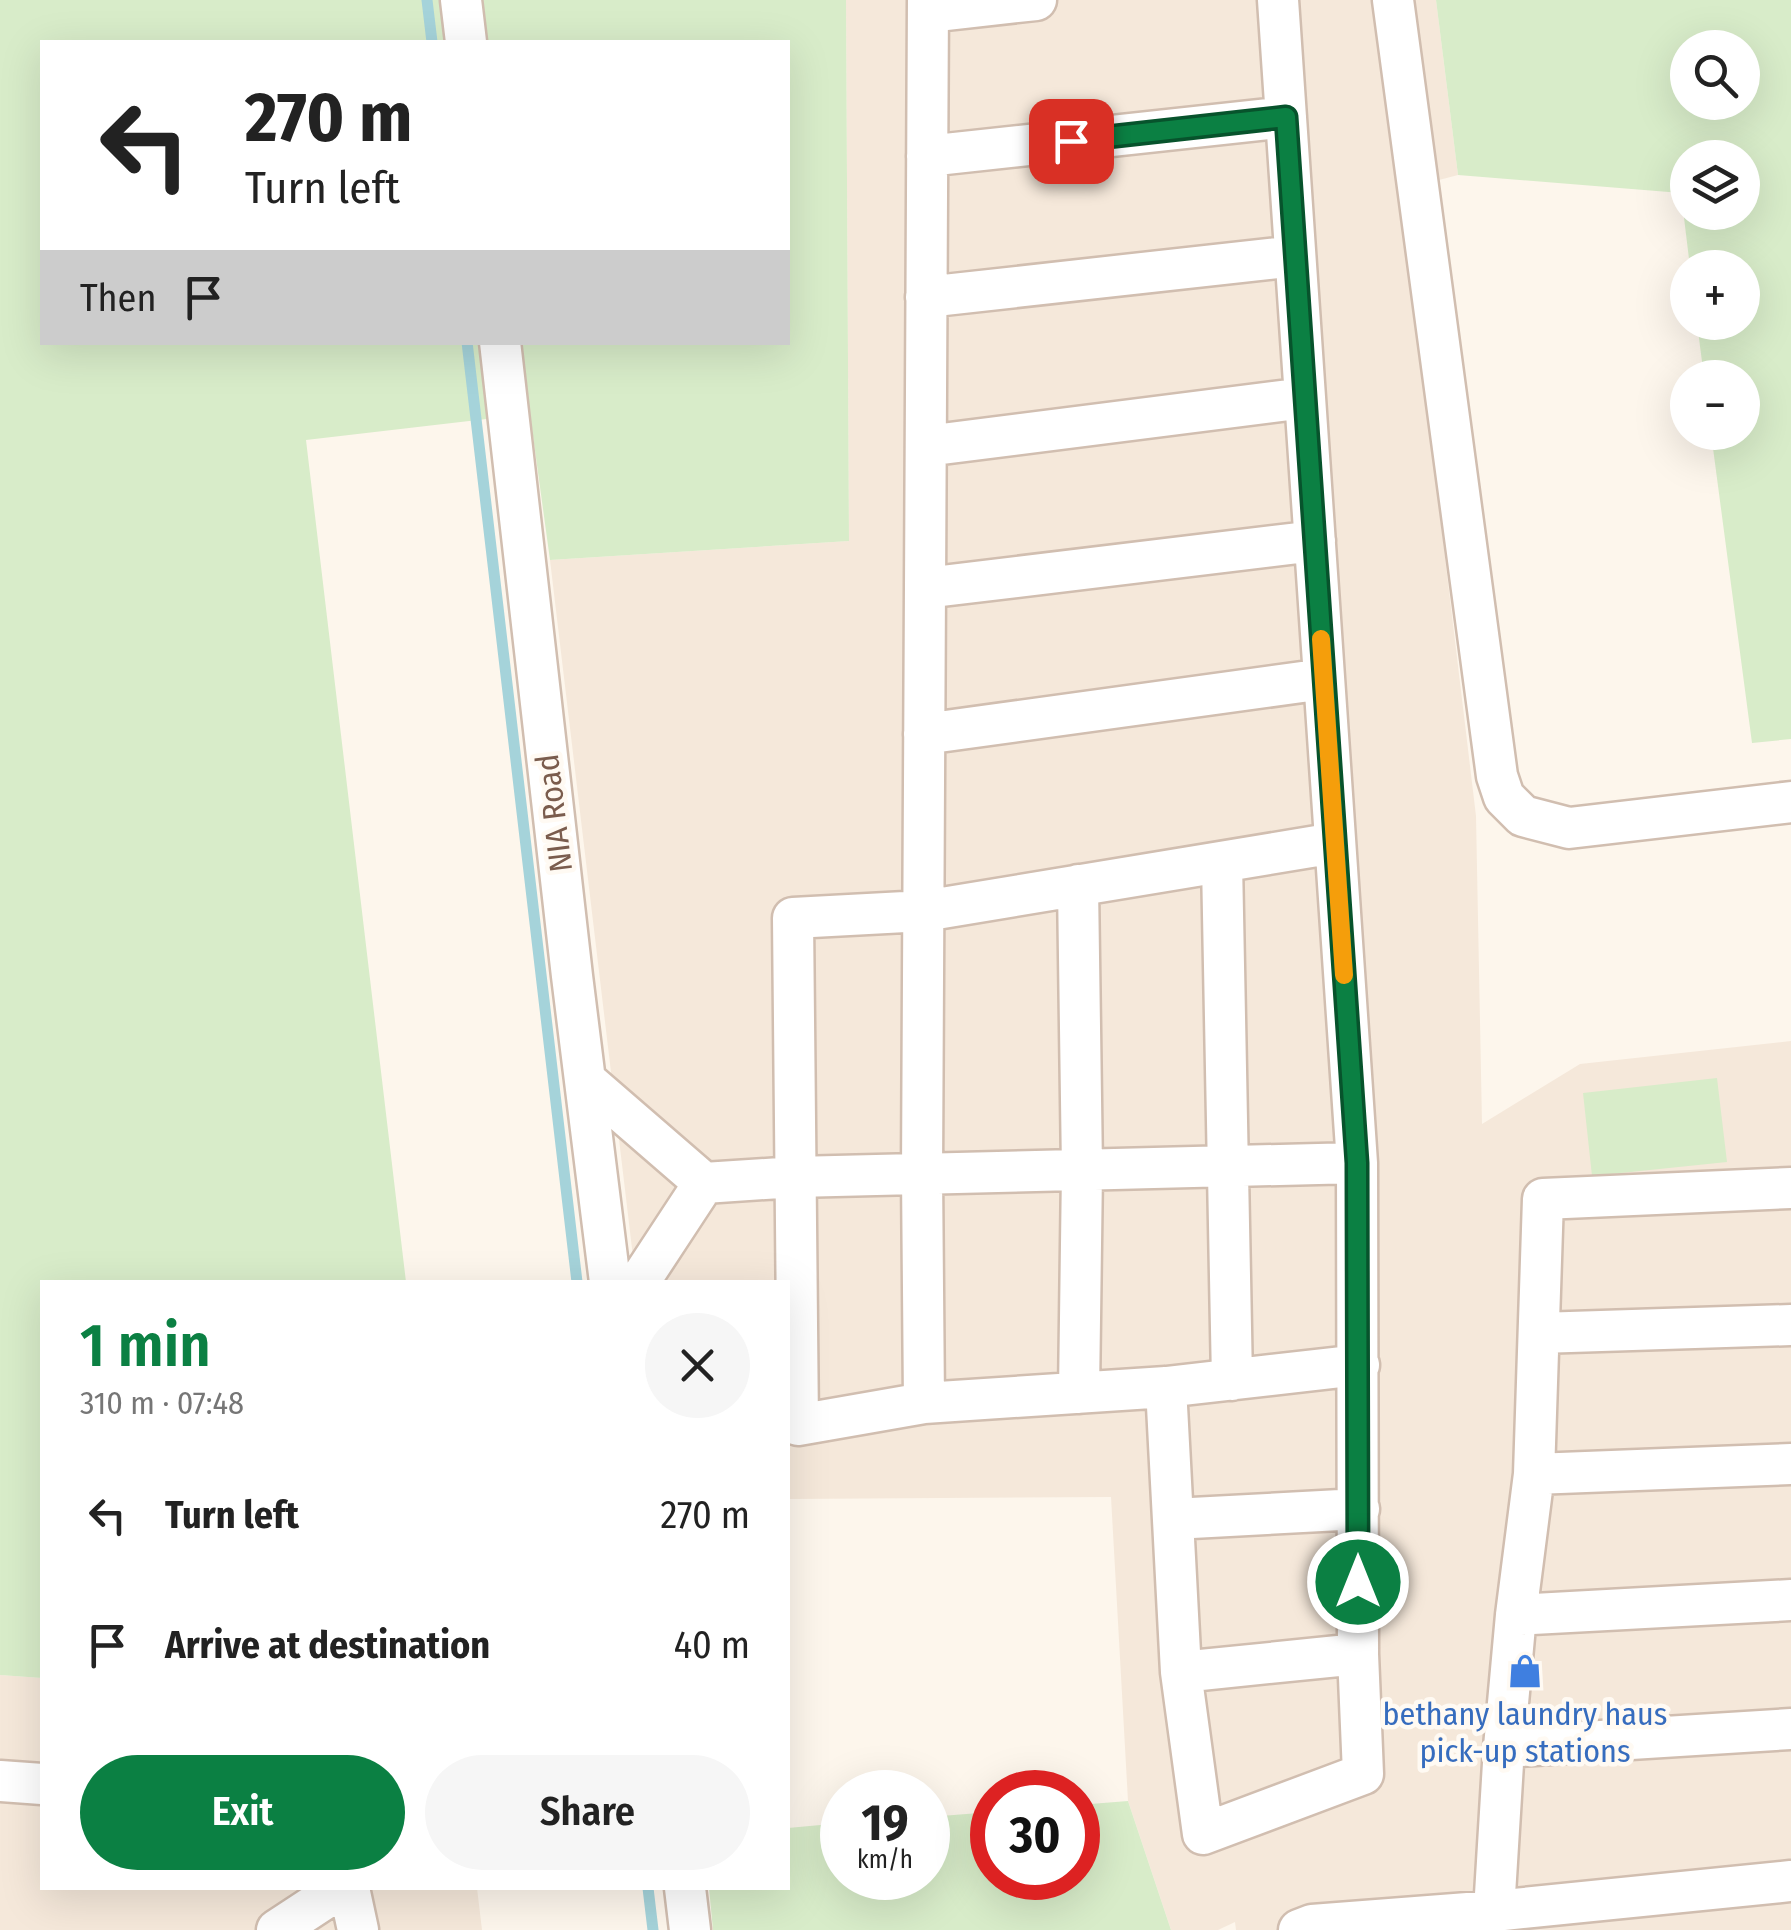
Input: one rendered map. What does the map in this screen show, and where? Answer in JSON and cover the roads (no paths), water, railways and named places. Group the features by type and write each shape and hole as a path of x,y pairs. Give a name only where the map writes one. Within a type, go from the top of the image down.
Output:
{"street":[{"path":"461,0 466,40"},
{"path":"924,1404 928,6 1036,0"},
{"path":"1166,1387 1181,1672 1203,1834 1363,1774 1358,1654 1357,1163 1278,0"},
{"path":"1393,0 1497,776 1504,797 1523,816 1569,828 1791,802"},
{"path":"927,156 1286,117"},
{"path":"926,298 1295,256"},
{"name":"NIA Road","path":"500,345 610,1280"},
{"path":"926,446 1305,398"},
{"path":"925,588 1315,541"},
{"path":"924,734 1324,679"},
{"path":"1335,843 924,911 793,918 798,1424 924,1404 1166,1387 1359,1365"},
{"path":"1222,862 1232,1380"},
{"path":"1078,885 1082,1170 1079,1393"},
{"path":"585,1080 704,1183 794,1177 1357,1163"},
{"path":"639,1280 704,1183"},
{"path":"1494,1911 1516,1614 1534,1474 1544,1199 1791,1188"},
{"path":"1539,1333 1791,1325"},
{"path":"1534,1474 1791,1464"},
{"path":"1173,1519 1358,1509"},
{"path":"1516,1614 1791,1600"},
{"path":"1181,1672 1358,1654"},
{"path":"1504,1747 1791,1728"},
{"path":"0,1781 40,1784"},
{"path":"1307,1928 1791,1881"},
{"path":"276,1930 342,1890"},
{"path":"346,1890 358,1930"},
{"path":"685,1890 690,1930"}],"waterway":[{"path":"427,0 432,40"},
{"path":"467,345 577,1280"},
{"path":"648,1890 653,1930"}],"place":[{"name":"bethany laundry haus pick-up stations","path":"1525,1671"}]}
